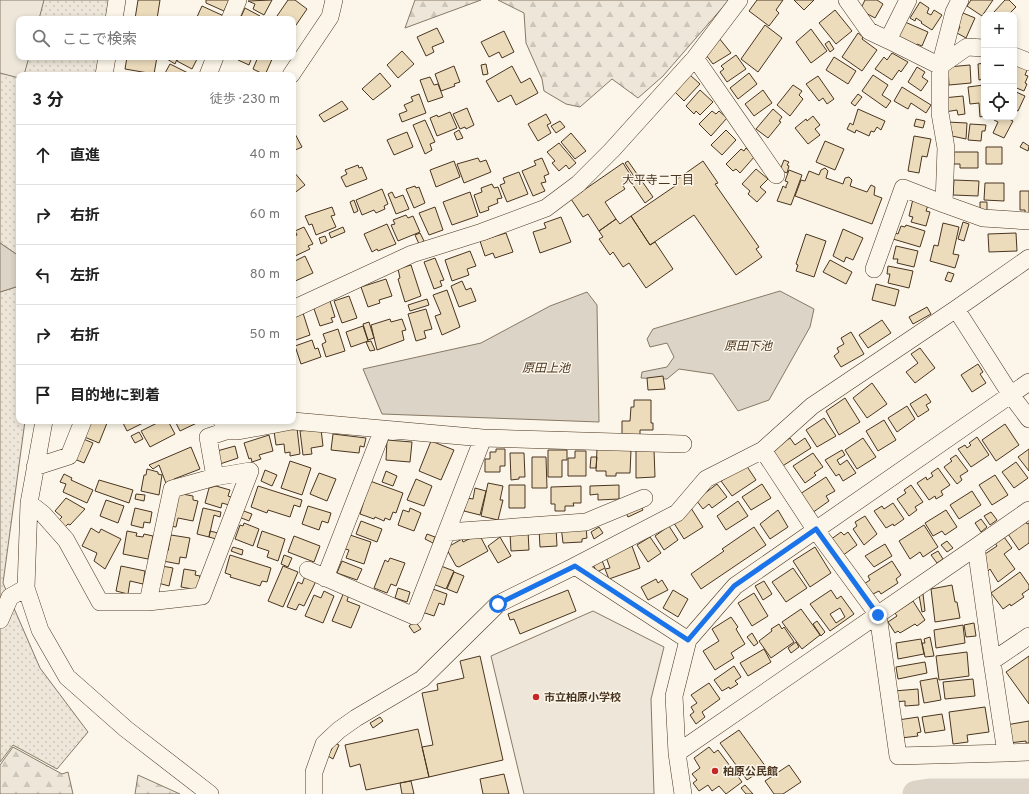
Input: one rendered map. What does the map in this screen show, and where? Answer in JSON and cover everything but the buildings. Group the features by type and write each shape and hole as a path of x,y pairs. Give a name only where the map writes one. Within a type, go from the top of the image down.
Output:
{"street":[{"path":"114,16 117,0"},
{"path":"231,16 238,0"},
{"path":"293,72 330,17 334,0"},
{"path":"296,307 412,254 482,232 546,208 578,184 612,150 695,58 739,0"},
{"path":"847,0 869,31 940,66"},
{"path":"888,40 908,0"},
{"path":"944,204 946,148 940,113 940,66 954,12 960,0"},
{"path":"940,66 967,47 981,48"},
{"path":"1017,57 1029,62"},
{"path":"695,58 776,175"},
{"path":"104,72 106,60"},
{"path":"209,72 215,60"},
{"path":"874,269 904,188 983,218 1029,221"},
{"path":"314,794 314,772 324,744 339,730 356,718 422,679 498,604 677,513 706,479 763,450 812,406 1029,258"},
{"path":"956,309 1010,395 1029,419"},
{"path":"683,794 677,753 674,696 688,640 734,586 1029,382"},
{"path":"296,421 483,438 683,444"},
{"path":"44,424 29,502 26,588 40,630 67,677 126,729 210,794"},
{"path":"41,439 55,424"},
{"path":"35,467 69,456 83,424"},
{"path":"215,477 208,438 224,426 251,424"},
{"path":"325,578 383,429"},
{"path":"308,570 414,616 483,438"},
{"path":"763,450 816,529 878,615 898,756 1029,752"},
{"path":"29,502 66,540 100,602 148,602 202,596 250,471 215,477 172,489 148,602"},
{"path":"447,532 586,522 644,498"},
{"path":"677,753 1029,510"},
{"path":"976,547 1006,753"},
{"path":"575,566 688,640"},
{"path":"0,620 10,597 26,588"},
{"path":"992,661 1029,636"}],"green space":[{"path":"0,0 125,0 122,16 16,16 16,60 111,60 109,72 16,72 16,254 0,243"},
{"path":"0,0 44,0 40,16 16,16 16,60 28,60 25,72 16,72 16,77 0,73"},
{"path":"415,0 481,0 405,28"},
{"path":"498,0 729,0 663,76 638,98 612,79 580,107 566,104 544,91 542,79 526,43 524,13"},
{"path":"16,287 16,424 25,424 3,583 40,668 88,732 57,769 13,745 0,762 0,292"},
{"path":"593,611 664,647 651,699 654,794 524,794 491,656"},
{"path":"13,747 62,774 68,772 73,794 0,794 0,765"},
{"path":"138,775 180,794 135,794"}],"water":[{"path":"0,243 16,254 16,287 0,292"},
{"name":"原田下池","path":"780,291 814,309 810,327 769,400 738,411 713,374 679,369 667,379 641,378 642,372 667,367 674,357 667,343 650,347 647,339 653,329"},
{"name":"原田上池","path":"587,292 597,305 599,422 382,414 363,369 481,343 550,306"}],"waterway":[{"path":"916,794 929,792 1029,792"}],"place":[{"name":"市立柏原小学校","path":"536,697"},
{"name":"柏原公民館","path":"715,771"}],"district":[{"name":"大平寺二丁目","path":"658,180"}],"route":[{"path":"498,604 575,566 688,640 734,586 816,529 878,615"}]}
